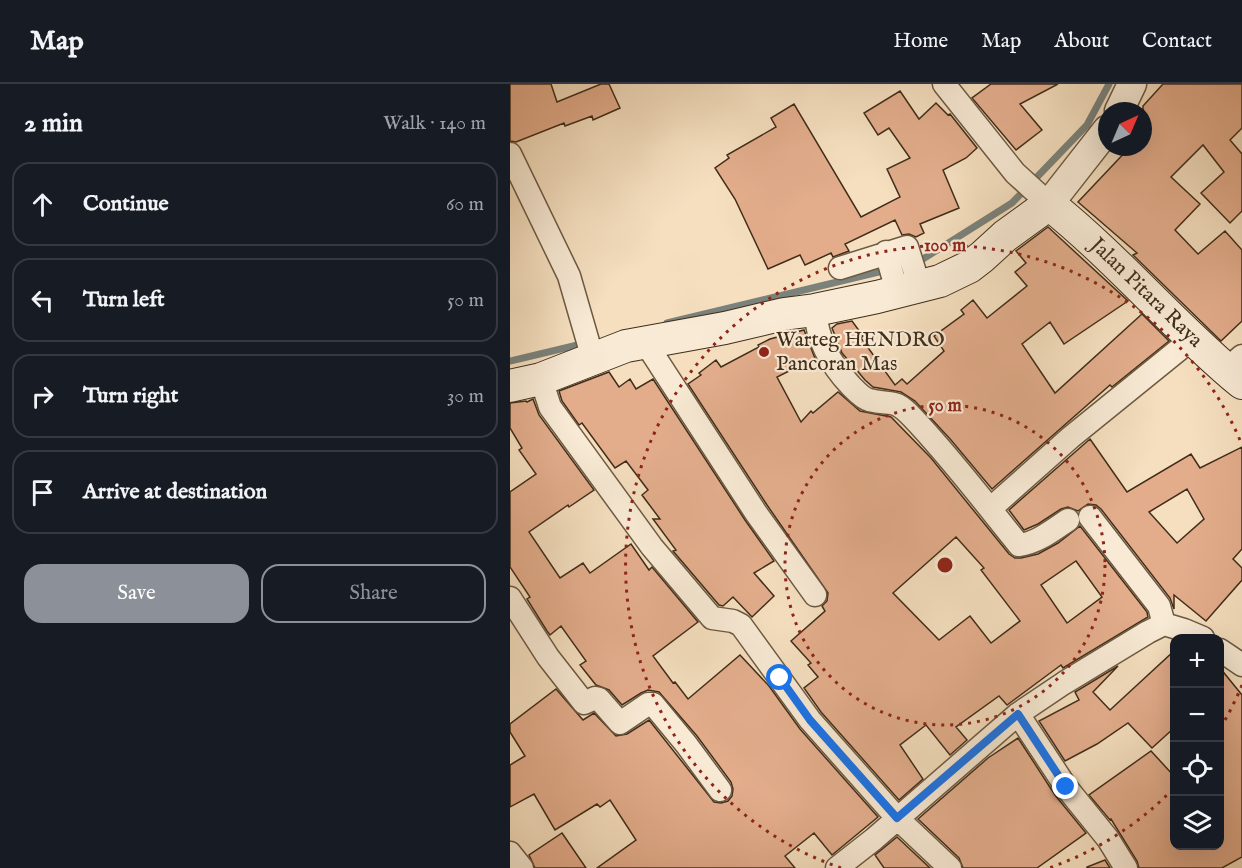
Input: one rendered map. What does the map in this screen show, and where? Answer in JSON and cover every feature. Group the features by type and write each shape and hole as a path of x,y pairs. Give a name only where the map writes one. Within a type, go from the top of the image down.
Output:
{"main road":[{"path":"510,386 541,379 592,355 626,346 725,328 784,314 815,310 901,271 940,280 969,267 1042,199"},
{"name":"Jalan Pitara Raya","path":"1042,199 1111,257 1192,339 1237,370"}],"street":[{"path":"944,84 1015,173 1042,199 1098,140"},
{"path":"1123,102 1132,84"},
{"path":"510,154 569,276 592,355"},
{"path":"840,268 901,271"},
{"path":"815,310 816,328 827,356 848,382 868,400 900,406 949,459 1019,545 1041,537 1068,520"},
{"path":"990,509 1071,437 1192,339"},
{"path":"645,342 756,513 815,595"},
{"path":"541,379 550,407 652,547 712,618 733,621 741,625 810,720 897,818 950,868"},
{"path":"1090,517 1159,606 1164,624"},
{"path":"510,598 548,657 584,703 595,698 599,699 620,723 648,704 653,704 687,744 720,790"},
{"path":"837,868 1018,714 1064,683 1164,624 1192,634"},
{"path":"1224,653 1242,665"},
{"path":"1018,714 1066,787 1108,839 1126,868"},
{"path":"510,853 522,868"}],"building":[{"path":"510,84 551,84 557,102 601,84 609,84 620,108 593,120 592,116 565,126 564,123 516,142 510,141"},
{"path":"991,84 1058,84 1020,104 1042,130 1016,150 972,98"},
{"path":"1163,84 1242,84 1242,128 1230,140 1242,154 1242,211 1230,223 1201,193 1224,172 1203,145 1171,177 1200,204 1175,230 1198,254 1225,231 1242,250 1242,321 1221,341 1133,255 1137,253 1078,202 1121,156 1152,156 1152,102 1147,102"},
{"path":"900,91 919,119 936,103 948,115 950,114 977,148 966,158 943,170 959,208 920,224 924,233 916,237 909,234 902,235 895,220 845,244 849,251 833,257 831,253 805,265 800,255 768,269 735,199 715,168 729,158 727,155 776,127 771,118 794,104 861,217 900,197 887,169 910,158 889,128 878,135 864,113"},
{"path":"1048,227 1128,301 1064,344 1050,322 1022,344 1055,393 1142,314 1169,341 1112,387 1110,385 992,489 915,401 901,392 873,387 865,380 842,353 832,328 837,324 852,321 863,336 861,338 895,385 902,379 907,384 944,351 934,336 964,314 961,310 973,300 987,318 1027,286 1015,272 1026,263 1016,251"},
{"path":"804,330 816,361 777,377 801,422 811,411 813,413 838,392 860,411 891,417 931,458 1009,554 1015,558 1021,558 1038,554 1058,543 1080,526 1147,612 1148,617 1063,668 1061,665 1007,705 999,696 956,727 967,740 950,755 926,725 900,745 923,779 899,800 821,712 804,688 818,677 808,665 811,663 791,641 825,611 822,606 827,601 828,593 688,384 716,360 721,367 770,339","holes":["956,537 984,568 981,570 1020,621 991,643 970,616 939,640 893,593","1076,561 1102,597 1067,623 1041,585"]},
{"path":"609,372 619,387 630,379 636,389 653,379 774,561 754,573 774,596 752,617 733,597 723,606 719,605 673,551 676,550 653,519 660,519 642,495 648,490 626,461 615,468 582,423 579,425 562,401 559,391"},
{"path":"533,399 539,415 594,490 529,532 560,578 583,563 590,573 631,544 649,570 652,567 698,622 653,656 688,699 740,655 769,686 800,729 878,817 832,855 814,833 785,856 795,868 597,868 636,840 610,800 600,807 597,804 555,830 534,794 510,807 510,765 525,756 510,732 510,724 556,689 583,720 594,713 616,736 627,734 649,720 714,802 728,801 733,789 731,782 697,736 659,692 648,690 622,705 609,690 596,685 580,665 586,661 561,626 550,635 547,631 527,599 530,597 510,567 510,492 536,474 519,450 522,448 510,428 510,403 527,402"},
{"path":"1090,439 1127,492 1191,454 1200,468 1242,447 1242,549 1233,559 1242,568 1242,580 1206,621 1174,595 1174,609 1170,598 1096,505 1088,504 1078,511 1068,507 1061,509 1024,530 1009,510","holes":["1187,489 1204,519 1177,543 1149,512"]},
{"path":"1170,655 1170,732 1152,748 1128,723 1097,744 1065,761 1039,721 1079,700 1075,692 1118,666 1093,692 1110,710"},
{"path":"1224,673 1242,695 1242,857 1222,868 1139,868 1111,819 1089,795 1151,751 1170,772 1170,850 1224,850"},
{"path":"1018,738 1055,795 1086,833 1037,868 963,868 959,858 918,819 988,758"},
{"path":"562,833 586,868 535,868 529,855"},
{"path":"897,837 930,868 884,868 875,855"},
{"path":"1105,860 1110,868 1087,868 1087,867"}],"waterway":[{"path":"915,264 1012,203 1087,125 1109,84"},
{"path":"667,323 887,270"},
{"path":"510,361 586,343"}],"place":[{"name":"Warteg HENDRO Pancoran Mas","path":"764,352"}],"route":[{"path":"780,678 810,720 897,818 1018,714 1066,787"}]}
